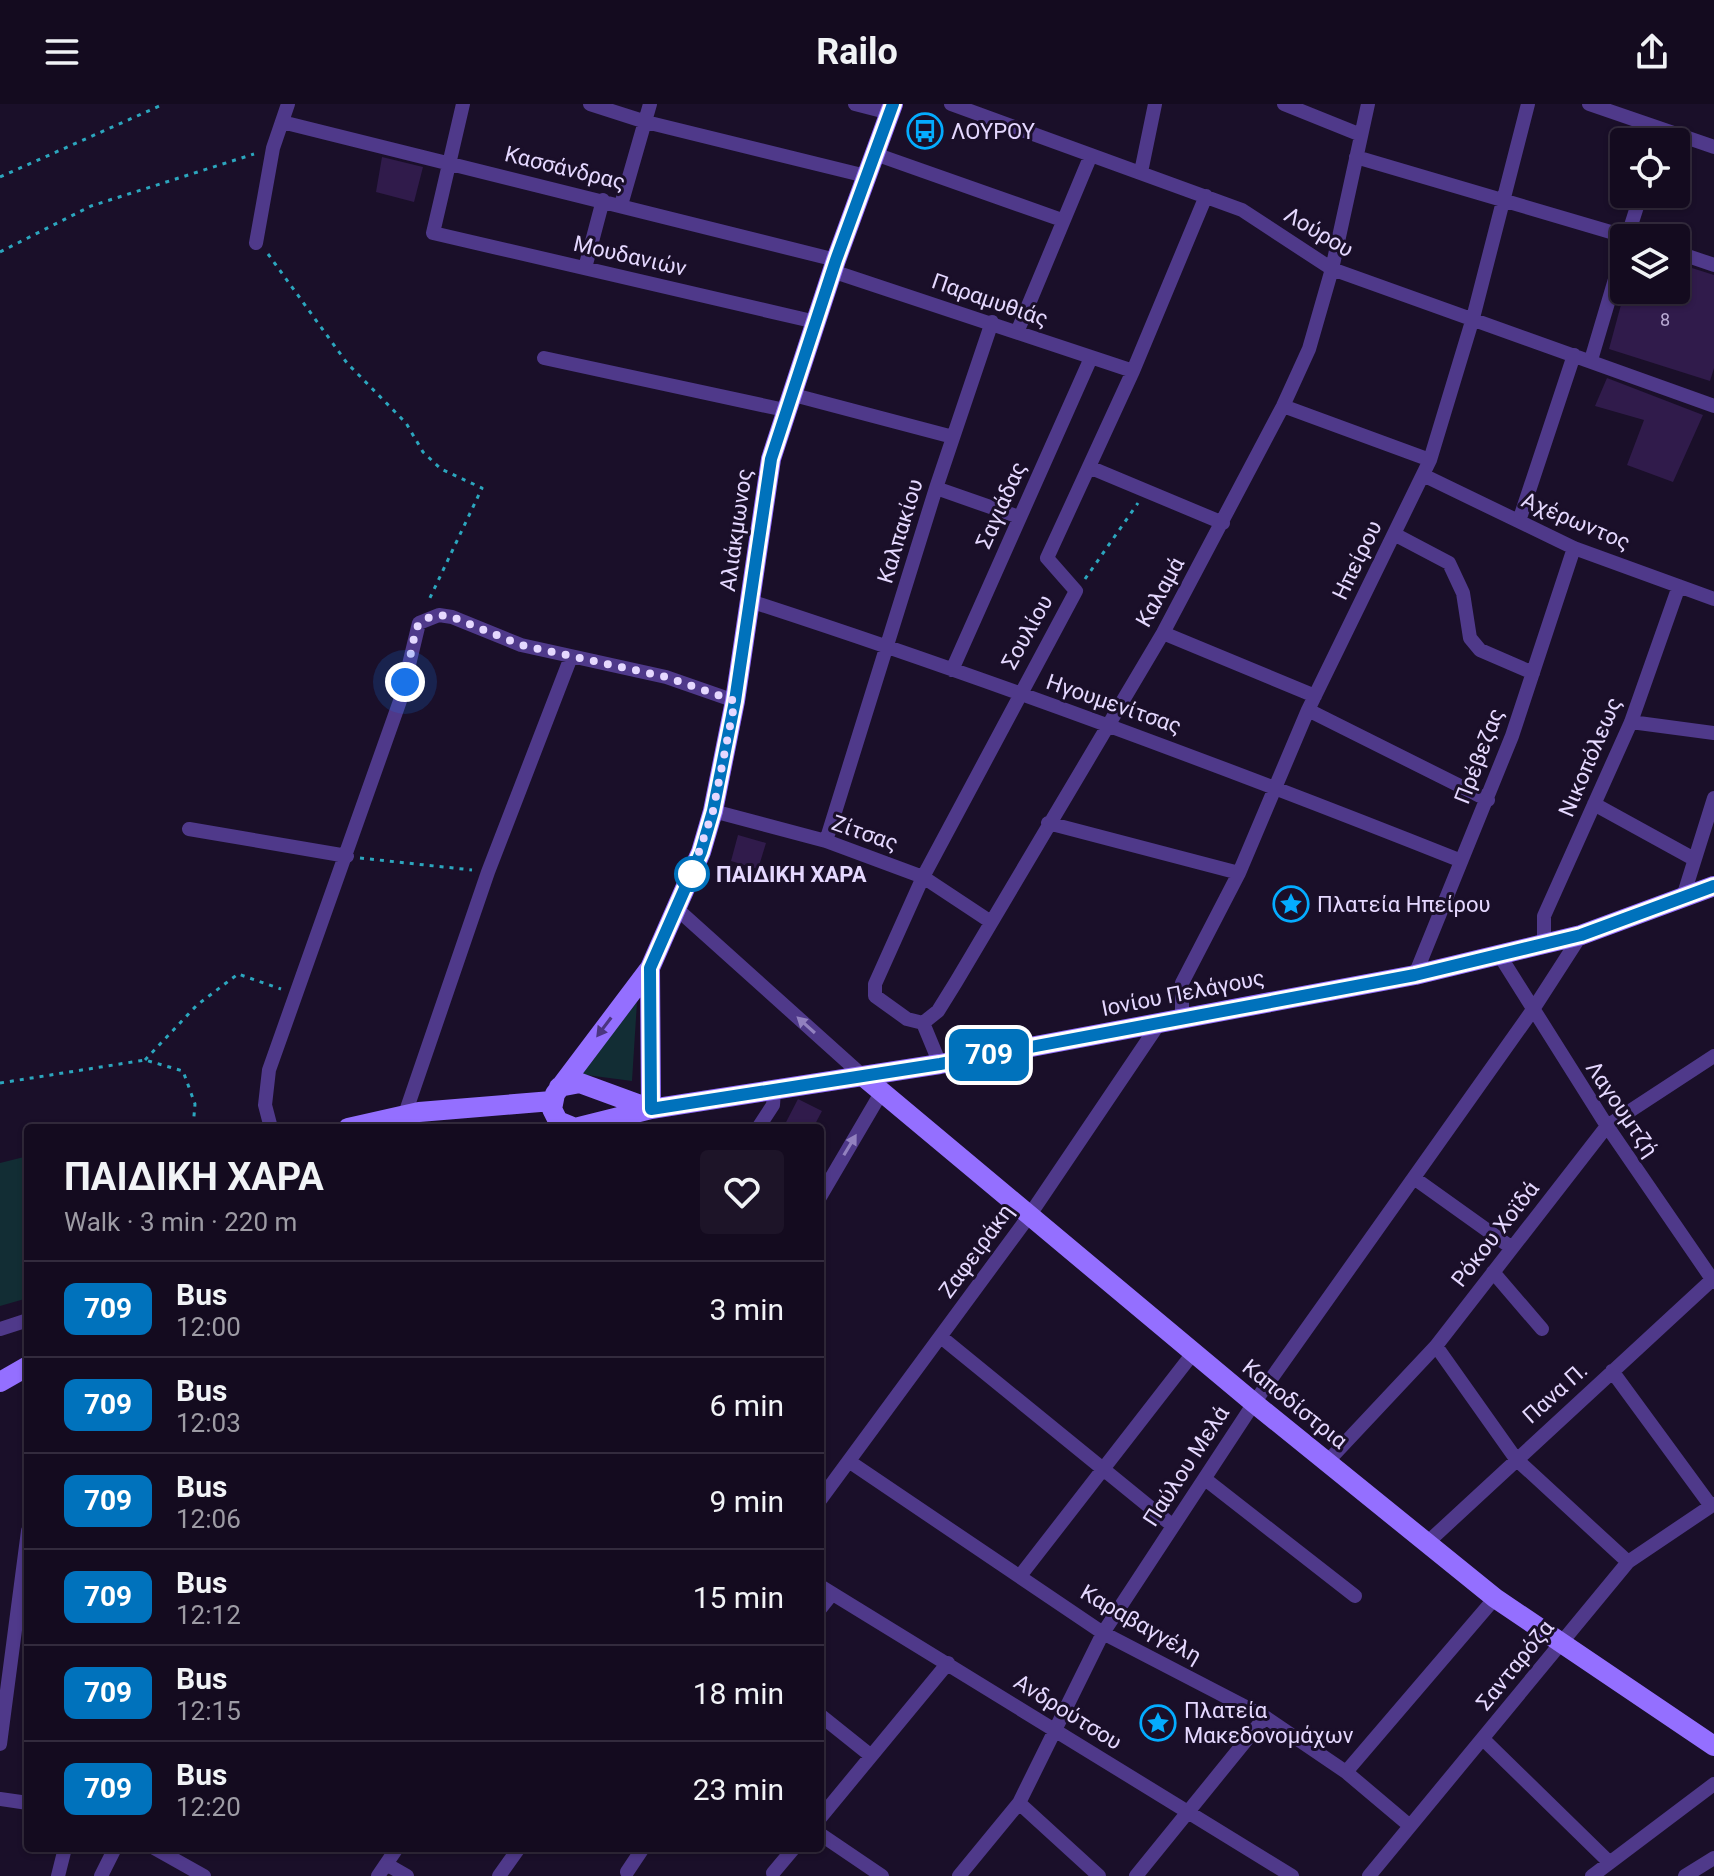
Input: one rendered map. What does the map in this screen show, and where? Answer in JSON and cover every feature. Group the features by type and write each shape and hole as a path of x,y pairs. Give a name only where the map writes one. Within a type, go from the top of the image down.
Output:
{"street":[{"path":"256,243 273,148 288,104"},
{"path":"448,160 463,104"},
{"path":"590,104 646,122 866,176"},
{"path":"621,205 650,104"},
{"path":"855,104 891,108"},
{"name":"Λούρου","path":"951,104 1242,210 1332,269 1714,406"},
{"path":"1141,172 1155,104"},
{"path":"1284,104 1361,135"},
{"name":"Καλαμά","path":"923,1023 938,1011 1163,633 1283,406 1309,349 1332,269 1368,104"},
{"name":"Ηπείρου","path":"1182,1016 1182,983 1239,873 1308,710 1430,460 1473,318 1528,104"},
{"path":"1589,104 1643,128"},
{"name":"Αλιάκμωνος","path":"556,1094 650,968 677,909 713,811 735,701 771,459 834,266 891,108"},
{"name":"Κασσάνδρας","path":"282,122 603,200 834,266"},
{"path":"1690,142 1714,147"},
{"path":"875,154 1062,220"},
{"path":"1018,330 1091,155"},
{"path":"1356,157 1502,198 1610,235"},
{"name":"Μουδανιών","path":"448,160 433,233 816,322"},
{"name":"Σουλίου","path":"923,1023 907,1019 875,996 875,984 923,877 1076,591 1047,558 1133,371 1206,196"},
{"path":"585,268 603,200"},
{"path":"1690,257 1714,265"},
{"name":"Παραμυθιάς","path":"834,266 1018,330 1090,360 1133,371"},
{"path":"1591,360 1610,299"},
{"name":"Καλπακίου","path":"826,841 936,488 992,322"},
{"path":"1519,521 1574,355"},
{"path":"544,358 788,402 953,437"},
{"name":"Σαγιάδας","path":"952,670 1090,360"},
{"path":"1283,406 1430,460"},
{"path":"1089,467 1223,523"},
{"name":"Αχέρωντος","path":"1423,475 1574,548 1714,599"},
{"path":"936,488 1019,517"},
{"path":"1394,534 1449,563 1463,593 1470,638 1480,650 1533,673"},
{"name":"Πρέβεζας","path":"1415,975 1459,860 1488,800 1574,548"},
{"name":"Νικοπόλεως","path":"1544,945 1544,916 1631,722 1679,586"},
{"name":"Ηγουμενίτσας","path":"750,601 889,646 1018,695 1109,724 1277,786 1459,860"},
{"path":"271,1124 266,1087 294,994 347,856 401,698 416,628 429,617 452,617 521,645 666,677 735,701"},
{"path":"1163,633 1315,696"},
{"path":"405,1114 488,872 571,657"},
{"path":"1308,710 1488,800"},
{"path":"1631,722 1714,733"},
{"path":"1683,897 1714,798"},
{"path":"1594,804 1694,859"},
{"name":"Ζίτσας","path":"713,811 826,841 923,877 991,922"},
{"path":"1048,823 1239,873"},
{"path":"189,829 347,856"},
{"name":"Ιονίου Πελάγους","path":"591,1124 651,1109 940,1064 1182,1016 1415,975 1581,935 1714,886"},
{"path":"677,909 864,1077"},
{"name":"Παύλου Μελά","path":"959,1876 1019,1803 1103,1633 1254,1403 1532,1011 1581,935"},
{"name":"Λαγουμτζή","path":"1500,956 1607,1126 1713,1280"},
{"name":"Αλιάκμωνος","path":"650,968 651,1109"},
{"name":"Ζαφειράκη","path":"824,1495 1029,1216 1160,1022"},
{"path":"923,1023 940,1064"},
{"name":"Ρόκου Χοϊδά","path":"1328,1461 1436,1346 1607,1126 1713,1059"},
{"name":"Καποδίστρια","path":"864,1077 1254,1403 1495,1598 1714,1746"},
{"path":"364,1124 405,1114 556,1094 580,1083 651,1109"},
{"path":"761,1124 773,1105 774,1091"},
{"path":"824,1190 881,1093"},
{"name":"Ιονίου Πελάγους","path":"556,1094 558,1121 565,1124"},
{"path":"1414,1178 1512,1248"},
{"path":"1493,1272 1542,1329"},
{"name":"Πανα Π.","path":"1428,1542 1713,1280"},
{"path":"0,1329 24,1321"},
{"path":"941,1337 1173,1526"},
{"path":"1436,1346 1516,1459 1628,1562"},
{"path":"1020,1576 1194,1352"},
{"path":"0,1382 24,1368"},
{"path":"1612,1371 1712,1505"},
{"name":"Καραβαγγέλη","path":"850,1462 1103,1633 1265,1717 1346,1772 1410,1826"},
{"path":"1205,1479 1355,1596"},
{"name":"Σανταρόζα","path":"1369,1876 1628,1562 1712,1505"},
{"path":"0,1744 24,1567"},
{"name":"Ανδρούτσου","path":"826,1590 1292,1876"},
{"path":"1346,1772 1495,1598"},
{"path":"824,1813 948,1663"},
{"path":"1136,1876 1265,1717"},
{"path":"824,1718 870,1755"},
{"path":"1483,1739 1609,1862"},
{"path":"1592,1876 1714,1784"},
{"path":"0,1799 24,1802"},
{"path":"1019,1803 1099,1876"},
{"path":"824,1837 882,1876"},
{"path":"58,1876 64,1852"},
{"path":"101,1876 113,1852"},
{"path":"161,1852 204,1876"},
{"path":"394,1852 382,1870 407,1876"},
{"path":"499,1876 516,1852"},
{"path":"627,1872 640,1852"},
{"path":"773,1873 791,1852"},
{"path":"1685,1876 1714,1858"}],"path":[{"path":"0,177 164,104"},
{"path":"0,252 91,206 273,148"},
{"path":"256,243 274,259 347,363 406,423 423,452 441,469 482,488 428,603 429,617"},
{"path":"1076,591 1146,492"},
{"path":"347,856 488,872"},
{"path":"145,1060 197,1005 238,974 294,994"},
{"path":"0,1083 145,1060 183,1071 195,1104 193,1124"}],"green space":[{"path":"637,1002 632,1081 579,1074"},
{"path":"24,1157 24,1299 0,1306 0,1163"}],"building":[{"path":"382,157 423,167 414,202 376,192"},
{"path":"1690,267 1714,275 1714,368 1710,381 1609,349 1621,304 1690,304"},
{"path":"1607,378 1703,415 1673,482 1627,465 1644,420 1595,406"},
{"path":"738,835 766,843 758,869 731,861"},
{"path":"798,1099 822,1111 815,1124 785,1124"}],"bus line":[{"name":"709","path":"893,104 836,260 771,459 735,701 713,811 701,852 650,968 651,1109 940,1064 1182,1016 1415,975 1581,935 1714,886"}],"place":[{"name":"ΛΟΥΡΟΥ","path":"925,131"},
{"name":"ΠΑΙΔΙΚΗ ΧΑΡΑ","path":"692,874"},
{"name":"Πλατεία Ηπείρου","path":"1291,904"},
{"name":"Πλατεία Μακεδονομάχων","path":"1158,1723"}],"route":[{"path":"405,682 416,628 424,619 439,615 452,617 521,645 666,677 735,701 713,811 689,881 692,874"}]}
